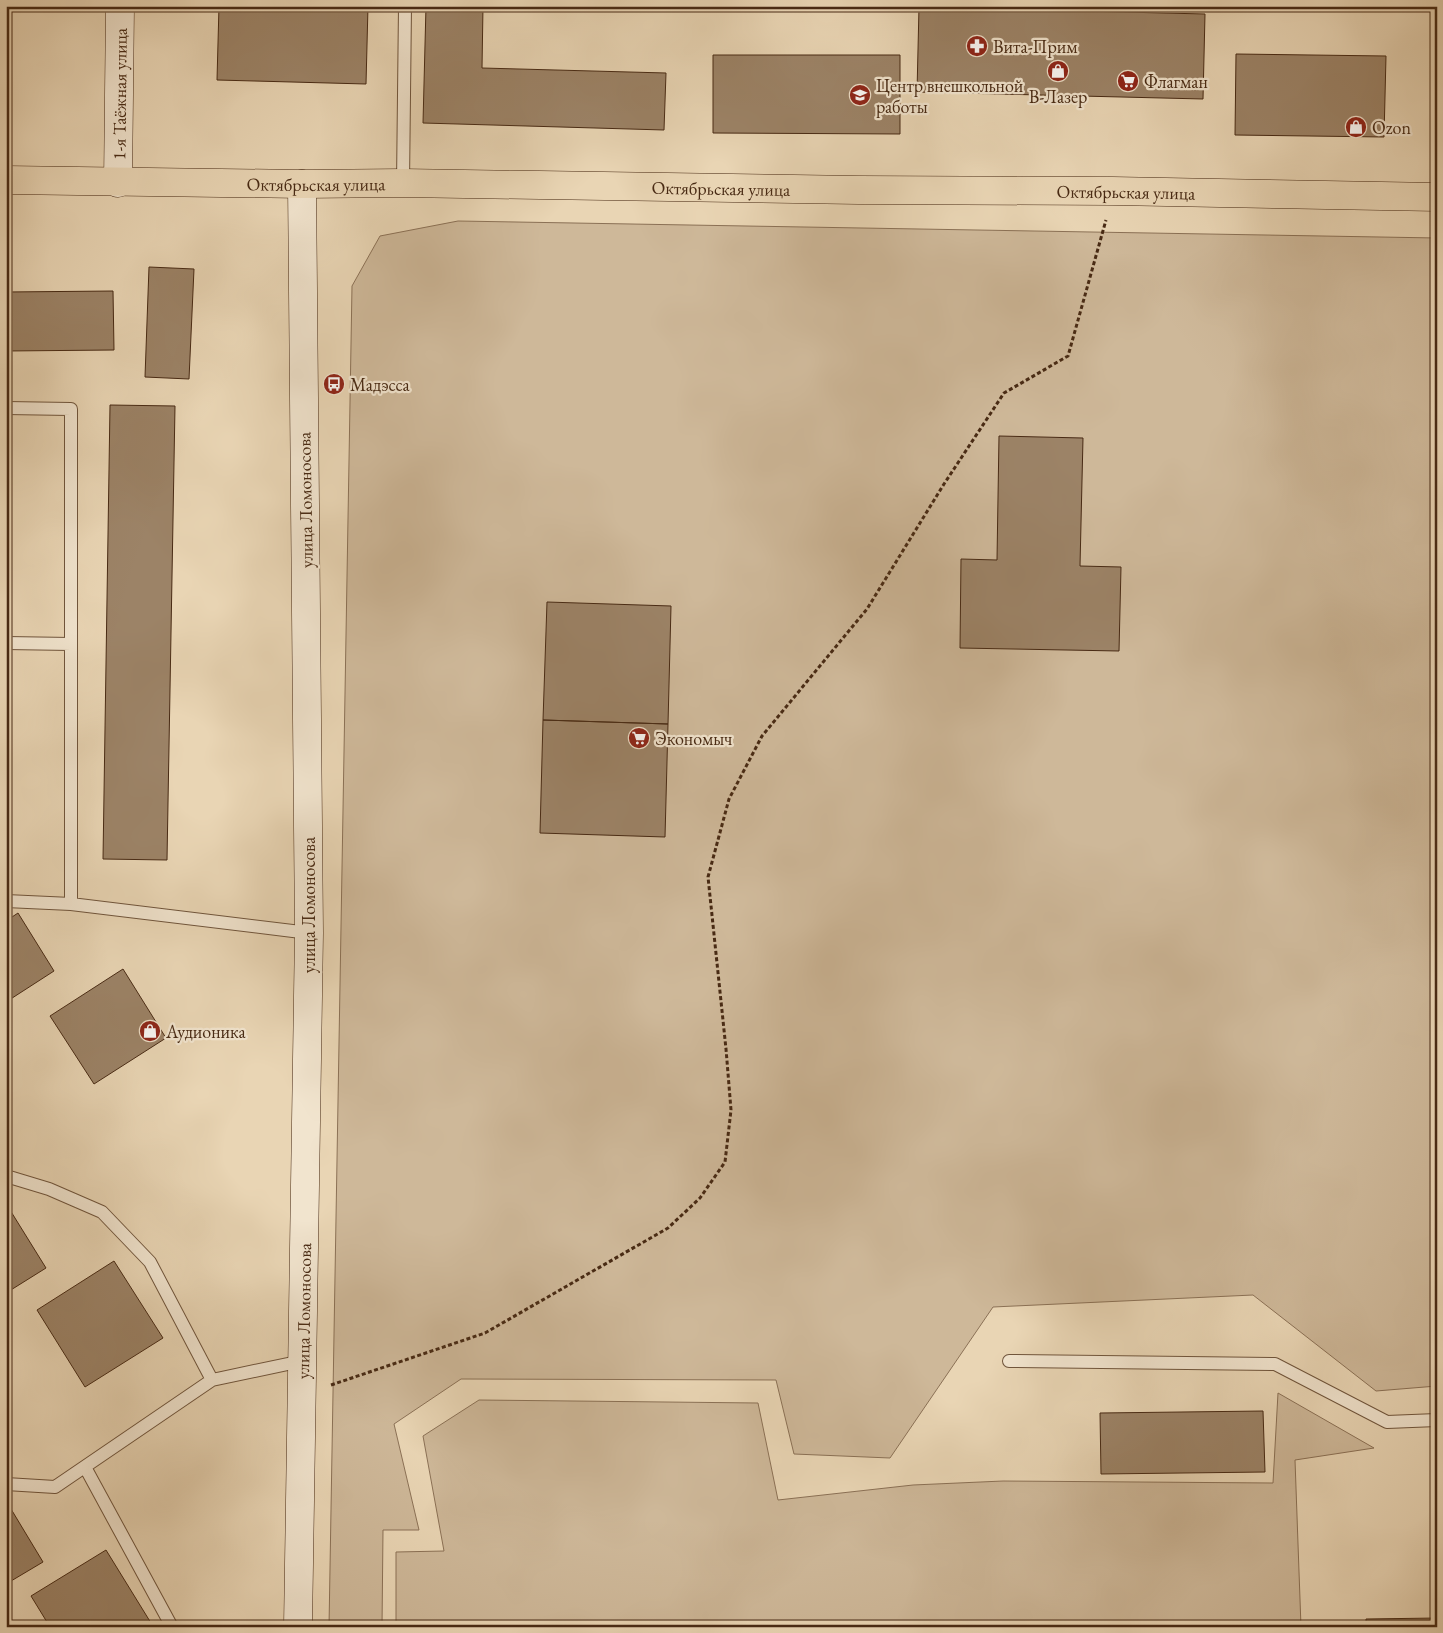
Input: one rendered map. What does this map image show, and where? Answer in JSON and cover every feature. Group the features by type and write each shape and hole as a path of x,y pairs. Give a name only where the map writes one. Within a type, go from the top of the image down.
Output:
{"main road":[{"name":"1-я Таёжная улица","path":"118,183 120,6"},
{"name":"Октябрьская улица","path":"6,180 302,184 403,182 1437,197"},
{"name":"улица Ломоносова","path":"298,1627 309,933 302,184"}],"lane":[{"path":"403,182 406,6"},
{"path":"6,408 71,409 71,904"},
{"path":"6,643 71,644"},
{"path":"6,901 71,904 309,933"},
{"path":"6,1176 49,1189 102,1212 150,1262 212,1380"},
{"path":"6,1484 55,1487 212,1380 302,1362"},
{"path":"1009,1362 1275,1364 1387,1422 1437,1420"},
{"path":"84,1467 172,1627"}],"path":[{"path":"302,1395 485,1333 668,1228 700,1198 725,1162 731,1110 708,877 729,799 762,736 867,609 944,484 1004,394 1068,356 1113,191"}],"shaded area":[{"path":"458,221 1437,238 1437,1386 1376,1391 1253,1295 993,1307 890,1458 794,1454 776,1380 461,1379 394,1424 419,1530 383,1530 382,1627 329,1627 352,286 380,236"},
{"path":"1278,1393 1374,1448 1295,1460 1301,1627 396,1627 396,1552 444,1551 423,1436 479,1400 758,1403 778,1500 913,1485 1003,1481 1273,1483"}],"building":[{"path":"219,6 368,6 366,84 217,80"},
{"path":"426,6 483,6 482,68 666,73 664,130 423,123"},
{"path":"919,7 1205,14 1203,99 917,92"},
{"path":"1236,54 1386,56 1384,137 1235,135"},
{"path":"713,55 900,55 900,134 713,133"},
{"path":"149,267 194,269 189,379 145,377"},
{"path":"113,291 114,350 6,351 6,292"},
{"path":"110,405 175,406 167,860 103,859"},
{"path":"999,436 1083,438 1080,566 1121,567 1119,651 960,648 961,559 997,560"},
{"path":"547,602 671,606 668,724 543,720"},
{"path":"543,720 668,724 665,837 540,833"},
{"path":"18,913 54,971 6,1002 6,921"},
{"path":"123,969 166,1038 94,1084 50,1016"},
{"path":"10,1210 46,1268 6,1293 6,1213"},
{"path":"114,1261 163,1338 85,1387 37,1310"},
{"path":"1263,1411 1265,1472 1101,1474 1100,1413"},
{"path":"6,1504 8,1504 43,1562 6,1584"},
{"path":"106,1550 151,1623 145,1627 50,1627 31,1596"},
{"path":"1437,1618 1437,1627 1366,1627 1366,1619"}],"place":[{"name":"Вита-Прим","path":"977,46"},
{"name":"В-Лазер","path":"1058,71"},
{"name":"Флагман","path":"1128,81"},
{"name":"Центр внешкольной работы","path":"860,95"},
{"name":"Ozon","path":"1356,127"},
{"name":"Мадэсса","path":"334,384"},
{"name":"Экономыч","path":"639,738"},
{"name":"Аудионика","path":"150,1031"}]}
